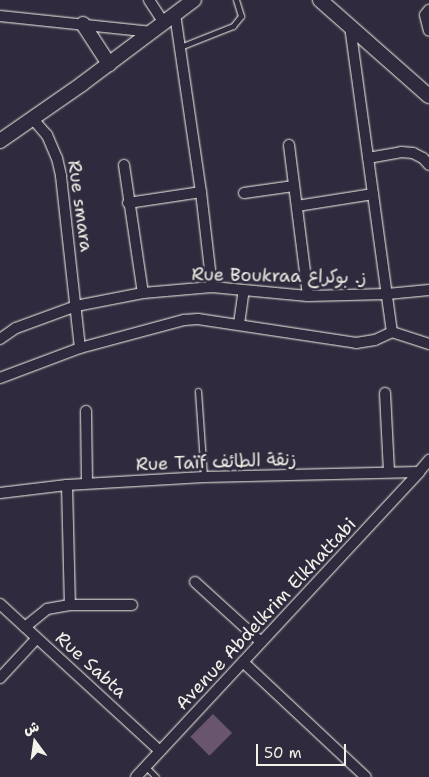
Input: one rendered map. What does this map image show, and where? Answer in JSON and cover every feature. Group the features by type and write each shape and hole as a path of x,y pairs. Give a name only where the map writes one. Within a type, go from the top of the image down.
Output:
{"main road":[{"path":"0,141 109,64 194,0"},
{"path":"320,0 427,92"},
{"path":"83,24 109,64"}],"street":[{"path":"149,0 169,19 179,47 201,192 212,287"},
{"path":"429,10 425,15 429,31"},
{"path":"0,16 152,32"},
{"name":"Rue Boukraa ز. بوكراع","path":"350,26 392,332"},
{"name":"Rue smara","path":"32,118 47,135 60,170 80,348"},
{"path":"289,145 308,296"},
{"path":"368,158 401,152 413,153 423,158 429,165"},
{"path":"124,165 128,203 143,293"},
{"path":"244,194 294,186"},
{"path":"128,203 201,192"},
{"path":"296,206 373,194"},
{"name":"Rue Boukraa ز. بوكراع","path":"0,340 16,328 76,306 143,293 212,287 308,296 387,294"},
{"path":"239,324 244,290"},
{"path":"387,294 429,290"},
{"path":"0,378 80,348 184,320 206,319 356,343 375,340 392,332 429,344"},
{"path":"385,393 389,472"},
{"path":"86,411 87,483"},
{"path":"419,472 429,460"},
{"name":"Rue Taïf زنقة الطائف","path":"0,493 87,483 204,477 419,472"},
{"name":"Avenue Abdelkrim Elkhattabi","path":"136,777 419,472"},
{"path":"67,485 70,605"},
{"path":"195,582 261,642"},
{"name":"Rue Sabta","path":"0,604 160,751"},
{"path":"25,627 47,609 70,605 132,604"},
{"path":"0,678 38,638"},
{"path":"243,662 366,777"}],"lane":[{"path":"179,47 233,26 241,16 236,0"},
{"path":"198,392 204,477"},
{"path":"145,767 156,777"}],"building":[{"path":"213,714 232,733 209,756 190,737"}]}
